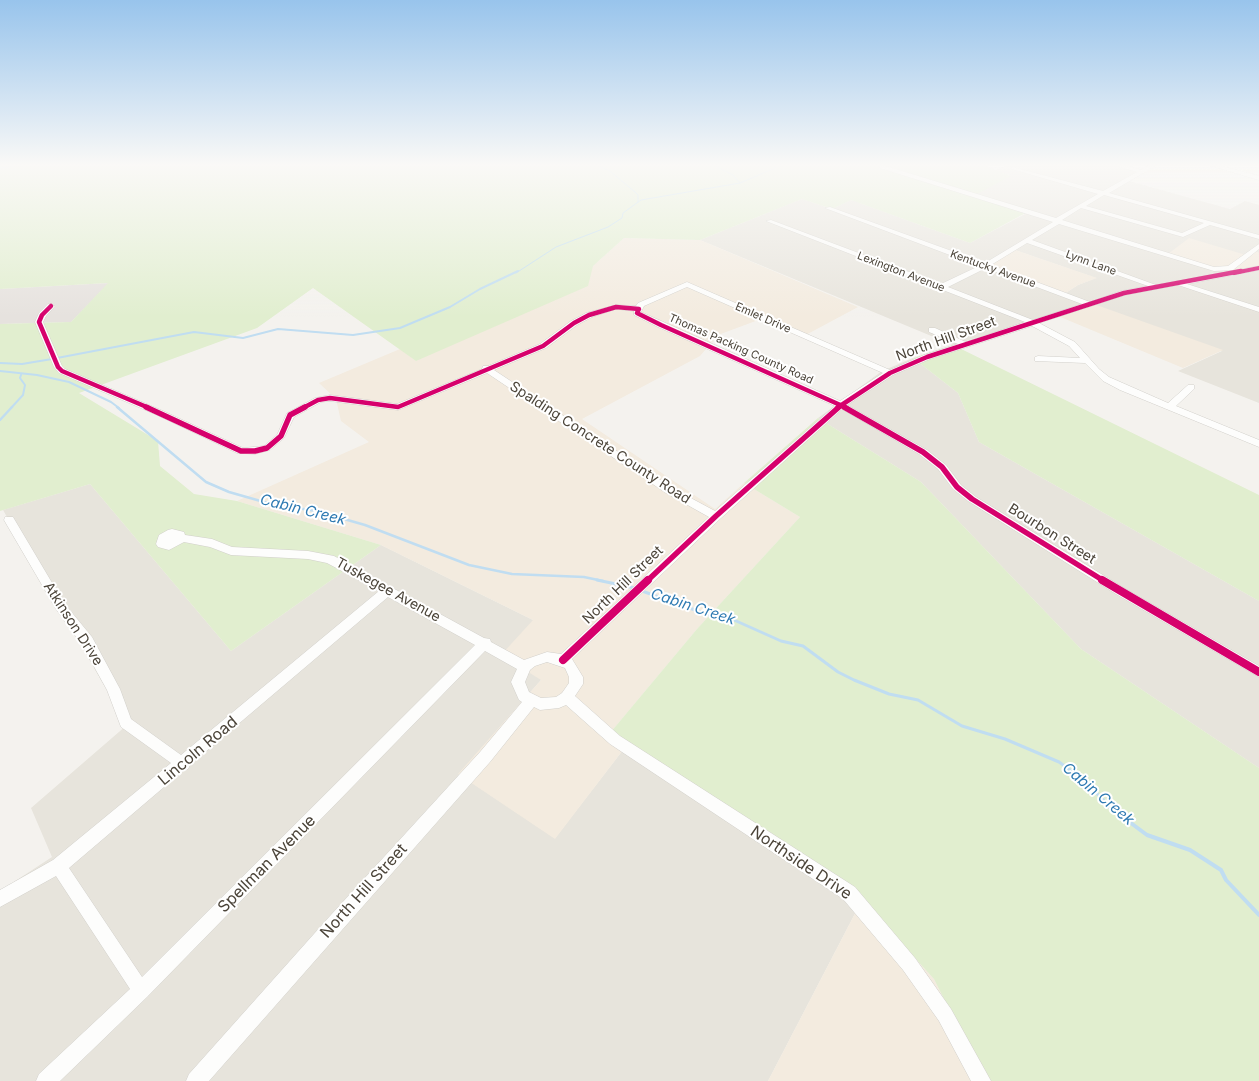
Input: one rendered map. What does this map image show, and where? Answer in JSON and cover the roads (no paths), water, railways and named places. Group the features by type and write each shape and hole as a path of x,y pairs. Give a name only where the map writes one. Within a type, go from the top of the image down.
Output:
{"street":[{"name":"Kentucky Avenue","path":"849,215 1089,304"},
{"path":"1043,215 1214,269 1230,268 1259,246"},
{"path":"942,287 985,266 1065,215"},
{"path":"1114,215 1183,235 1210,223"},
{"path":"1183,215 1259,237"},
{"name":"Lexington Avenue","path":"769,221 1032,323 1072,344 1106,379 1259,444"},
{"name":"Lynn Lane","path":"1027,241 1154,286"},
{"name":"North Hill Street","path":"563,660 716,516 841,405 890,374 927,357 964,344 1124,293 1259,268"},
{"path":"1177,282 1259,310"},
{"name":"Emlet Drive","path":"639,309 641,305 686,284 890,374"},
{"path":"51,306 42,315 39,322 58,367 62,371 160,412 241,451 255,451 267,448 281,436 290,415 318,400 330,398 398,407 486,368 543,346 574,323 589,315 616,307 639,309"},
{"name":"Thomas Packing County Road","path":"639,309 637,313 661,325 841,405"},
{"path":"932,330 964,344"},
{"path":"1038,359 1088,361"},
{"name":"Spalding Concrete County Road","path":"486,368 646,476 716,516"},
{"path":"1170,407 1191,386"},
{"name":"Bourbon Street","path":"841,405 923,452 942,468 956,487 1024,532 1259,672"},
{"name":"Atkinson Drive","path":"7,523 60,606 87,641 113,689 126,723 183,764"},
{"name":"Tuskegee Avenue","path":"181,538 212,543 231,551 308,555 330,559 485,643 525,667"},
{"name":"Lincoln Road","path":"0,898 59,866 183,764 387,591"},
{"name":"Spellman Avenue","path":"46,1081 141,991 485,643"},
{"path":"547,657 563,660 574,670 576,677 573,691 567,697 550,704 531,701 524,696 518,682 525,667 532,662 547,657"},
{"name":"Northside Drive","path":"567,697 615,740 849,893 910,964 945,1015 981,1081"},
{"name":"North Hill Street","path":"196,1081 340,917 485,757 531,701"},
{"path":"59,866 141,991"}],"waterway":[{"path":"516,273 556,247 608,227 622,218 623,215"},
{"path":"57,358 194,332 243,338 278,329 353,335 400,328 450,307 480,289 518,271"},
{"path":"0,363 22,364 52,359"},
{"name":"Cabin Creek","path":"0,371 37,375 69,382 111,402 119,408"},
{"path":"11,408 23,395 25,385 20,378 21,375"},
{"path":"0,420 12,407"},
{"name":"Cabin Creek","path":"117,407 206,482 229,492 271,504 316,511 365,525 469,565 512,574 584,577 603,581"},
{"name":"Cabin Creek","path":"597,580 635,588"},
{"name":"Cabin Creek","path":"642,591 709,615 734,620 781,641 803,646 838,672 854,680 889,694 918,700 962,726 1005,739 1059,762 1084,780 1104,801"},
{"name":"Cabin Creek","path":"1104,801 1147,835 1190,850 1221,870 1226,880 1259,915"}]}
